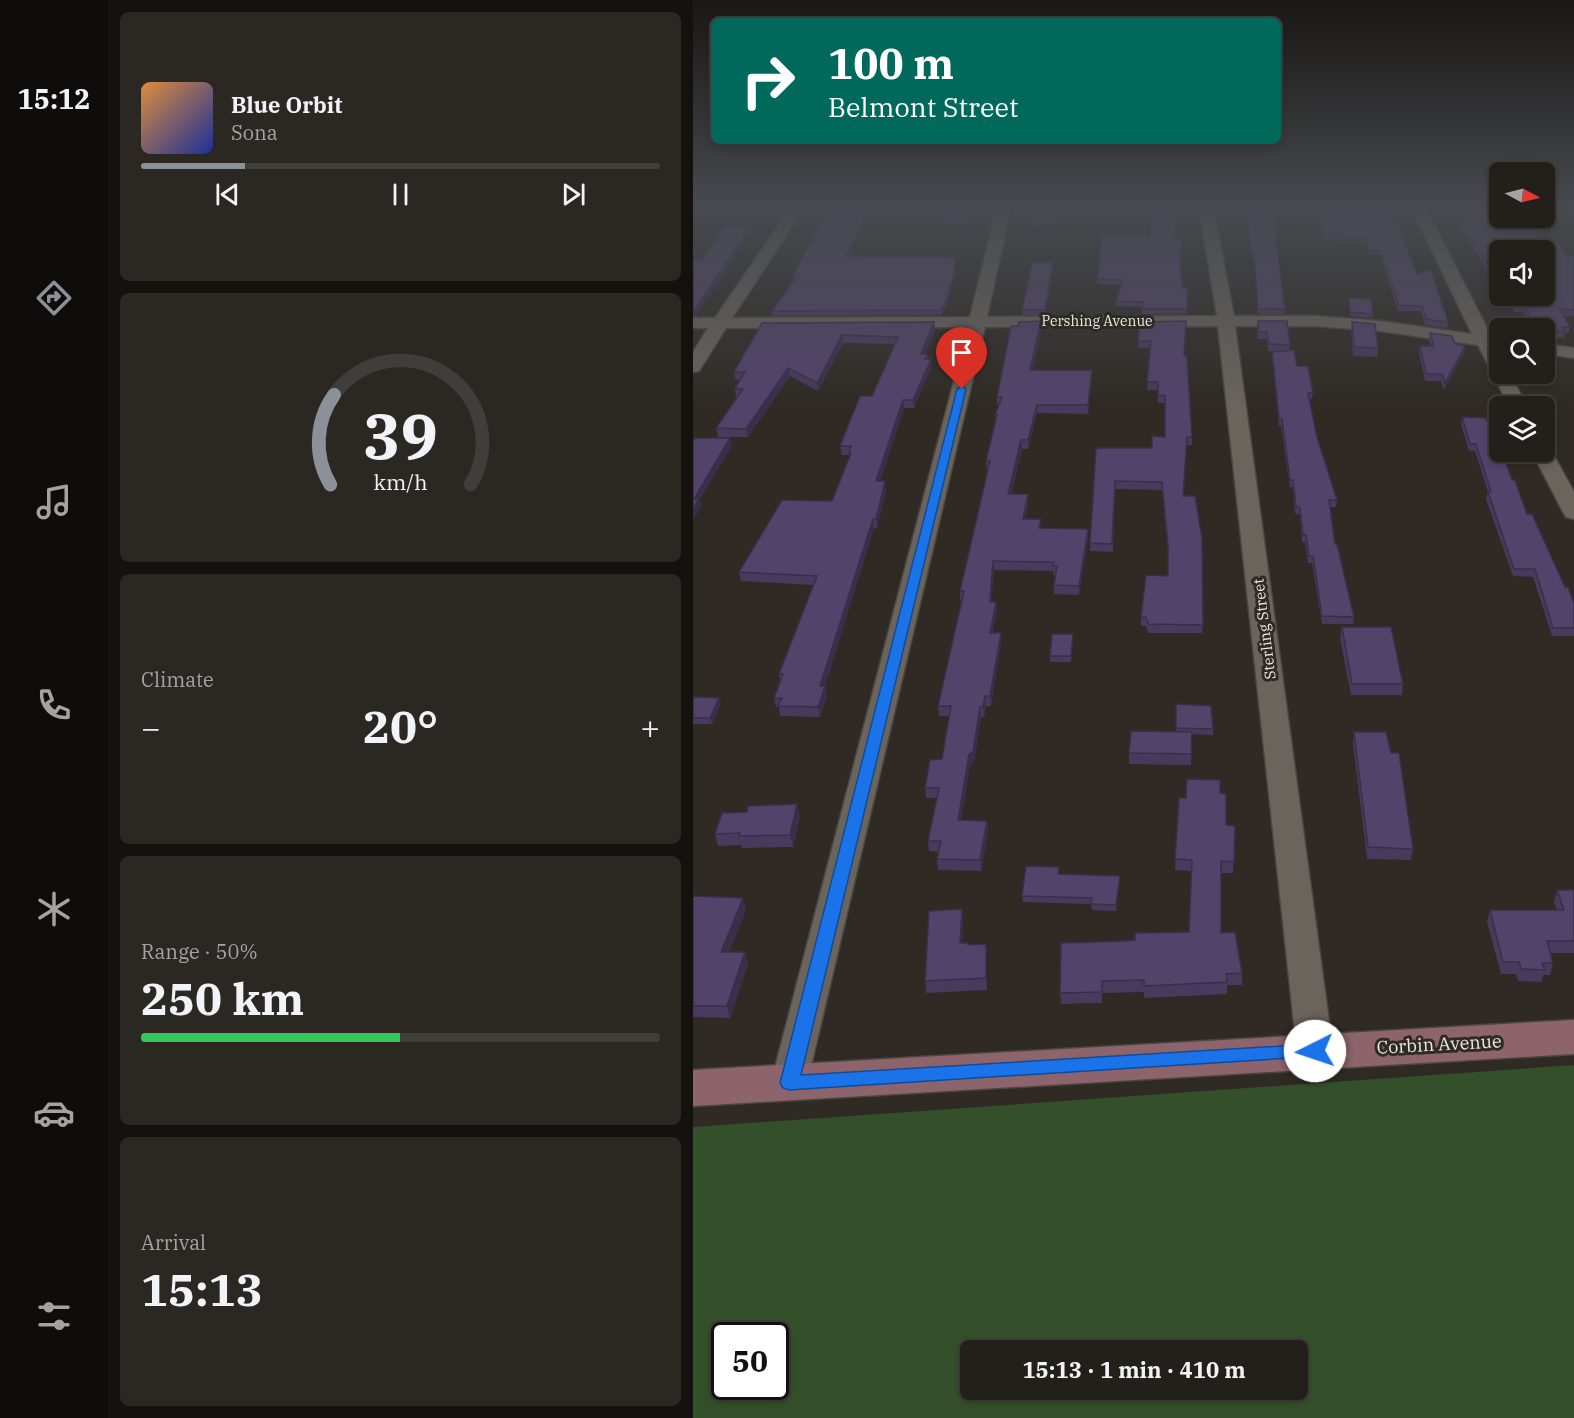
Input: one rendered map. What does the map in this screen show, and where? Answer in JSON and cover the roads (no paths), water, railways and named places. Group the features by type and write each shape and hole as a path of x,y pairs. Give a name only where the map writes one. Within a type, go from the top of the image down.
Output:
{"main road":[{"name":"Corbin Avenue","path":"693,1088 1574,1037"}],"street":[{"path":"693,367 754,273"},
{"path":"789,1083 989,273"},
{"name":"Sterling Street","path":"1218,273 1226,321 1315,1051"},
{"path":"1452,273 1489,338"},
{"name":"Pershing Avenue","path":"693,323 1315,321 1348,323 1489,342"},
{"path":"1555,350 1574,352"},
{"path":"1547,462 1574,512"}]}
